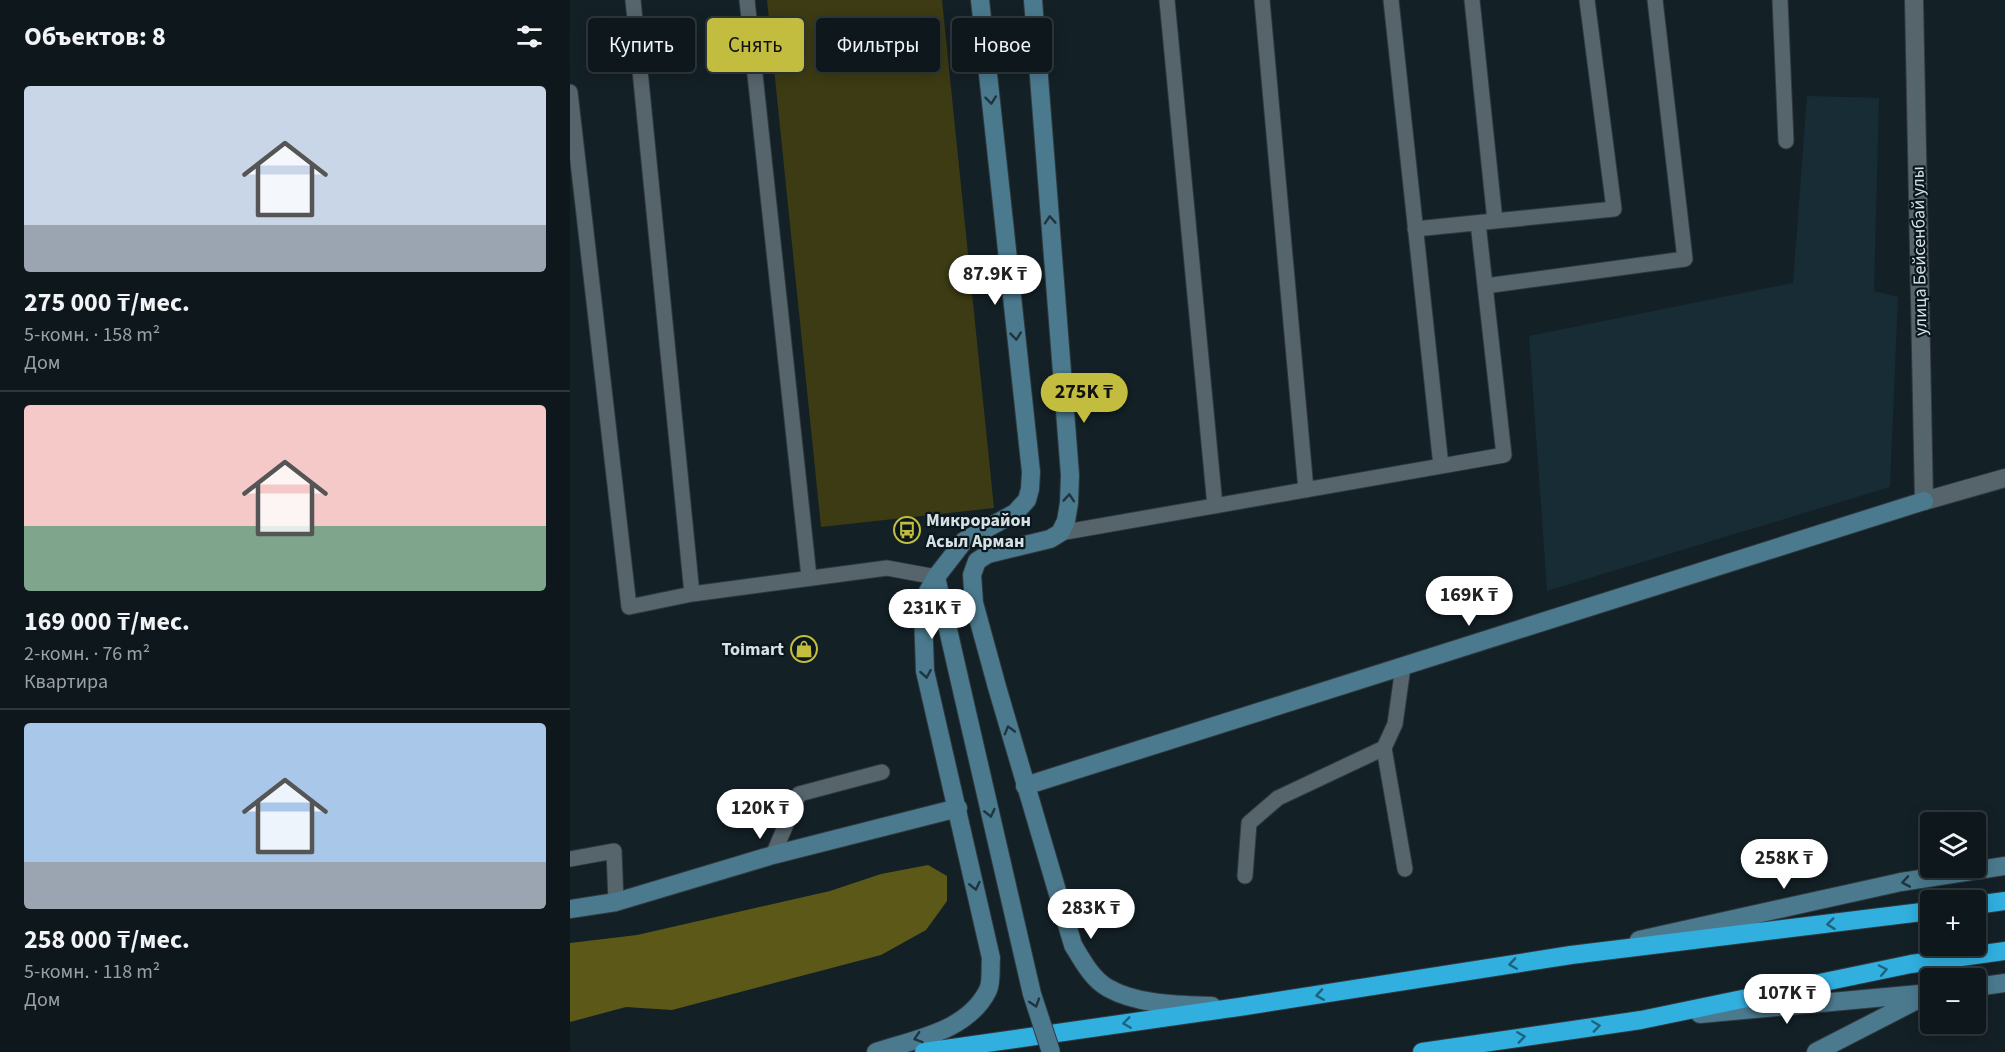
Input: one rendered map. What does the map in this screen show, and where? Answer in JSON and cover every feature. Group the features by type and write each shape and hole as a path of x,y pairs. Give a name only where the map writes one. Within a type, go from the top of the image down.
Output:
{"highway":[{"path":"1986,904 2005,901"},
{"path":"924,1052 1239,1007 1571,955 1920,912"},
{"path":"1422,1052 1641,1020 1911,964 2005,951"}],"street":[{"path":"876,1052 947,1029 972,1013 989,988 991,958 925,671 923,613 926,595 936,577 964,541 1016,513 1027,500 1030,489 1031,472 980,0"},
{"path":"1034,0 1070,475 1070,503 1066,521 1060,533 1050,539 988,554 977,561 972,575 974,603 1025,786 1073,945 1089,970 1107,988 1134,998 1171,1004 1239,1007"},
{"name":"улица Бейсенбай улы","path":"1914,0 1924,501"},
{"path":"1025,786 1924,501 2005,478"},
{"path":"936,577 1032,994 1051,1052"},
{"path":"570,909 616,902 773,855 958,808"},
{"path":"1571,955 1901,882 2005,866"},
{"path":"1986,986 2005,983"},
{"path":"1641,1020 1920,995"},
{"path":"1816,1052 1920,999"}],"lane":[{"path":"633,0 692,594"},
{"path":"747,0 809,577"},
{"path":"1167,0 1215,506"},
{"path":"1262,0 1306,490"},
{"path":"1391,0 1442,466"},
{"path":"1473,0 1495,221"},
{"path":"1415,228 1614,209 1587,0"},
{"path":"1485,286 1685,259 1654,0"},
{"path":"1780,0 1786,141"},
{"path":"570,92 629,607 692,594 887,568 936,577"},
{"path":"1060,533 1504,455 1478,223"},
{"path":"1403,667 1395,724 1384,748 1405,869"},
{"path":"1245,876 1249,823 1278,798 1384,748"},
{"path":"773,855 799,794 882,772"},
{"path":"570,859 614,852 616,902"}],"shaded area":[{"path":"767,0 942,0 994,508 821,527 774,72 804,72 804,18 769,18"},
{"path":"1807,96 1879,98 1874,291 1898,297 1890,487 1547,591 1529,336 1793,283"},
{"path":"928,865 947,876 947,901 926,930 881,955 672,1010 626,1007 570,1022 570,943 637,935 830,891 881,874"}],"place":[{"name":"Микрорайон Асыл Арман","path":"907,530"},
{"name":"Toimart","path":"804,649"}]}
